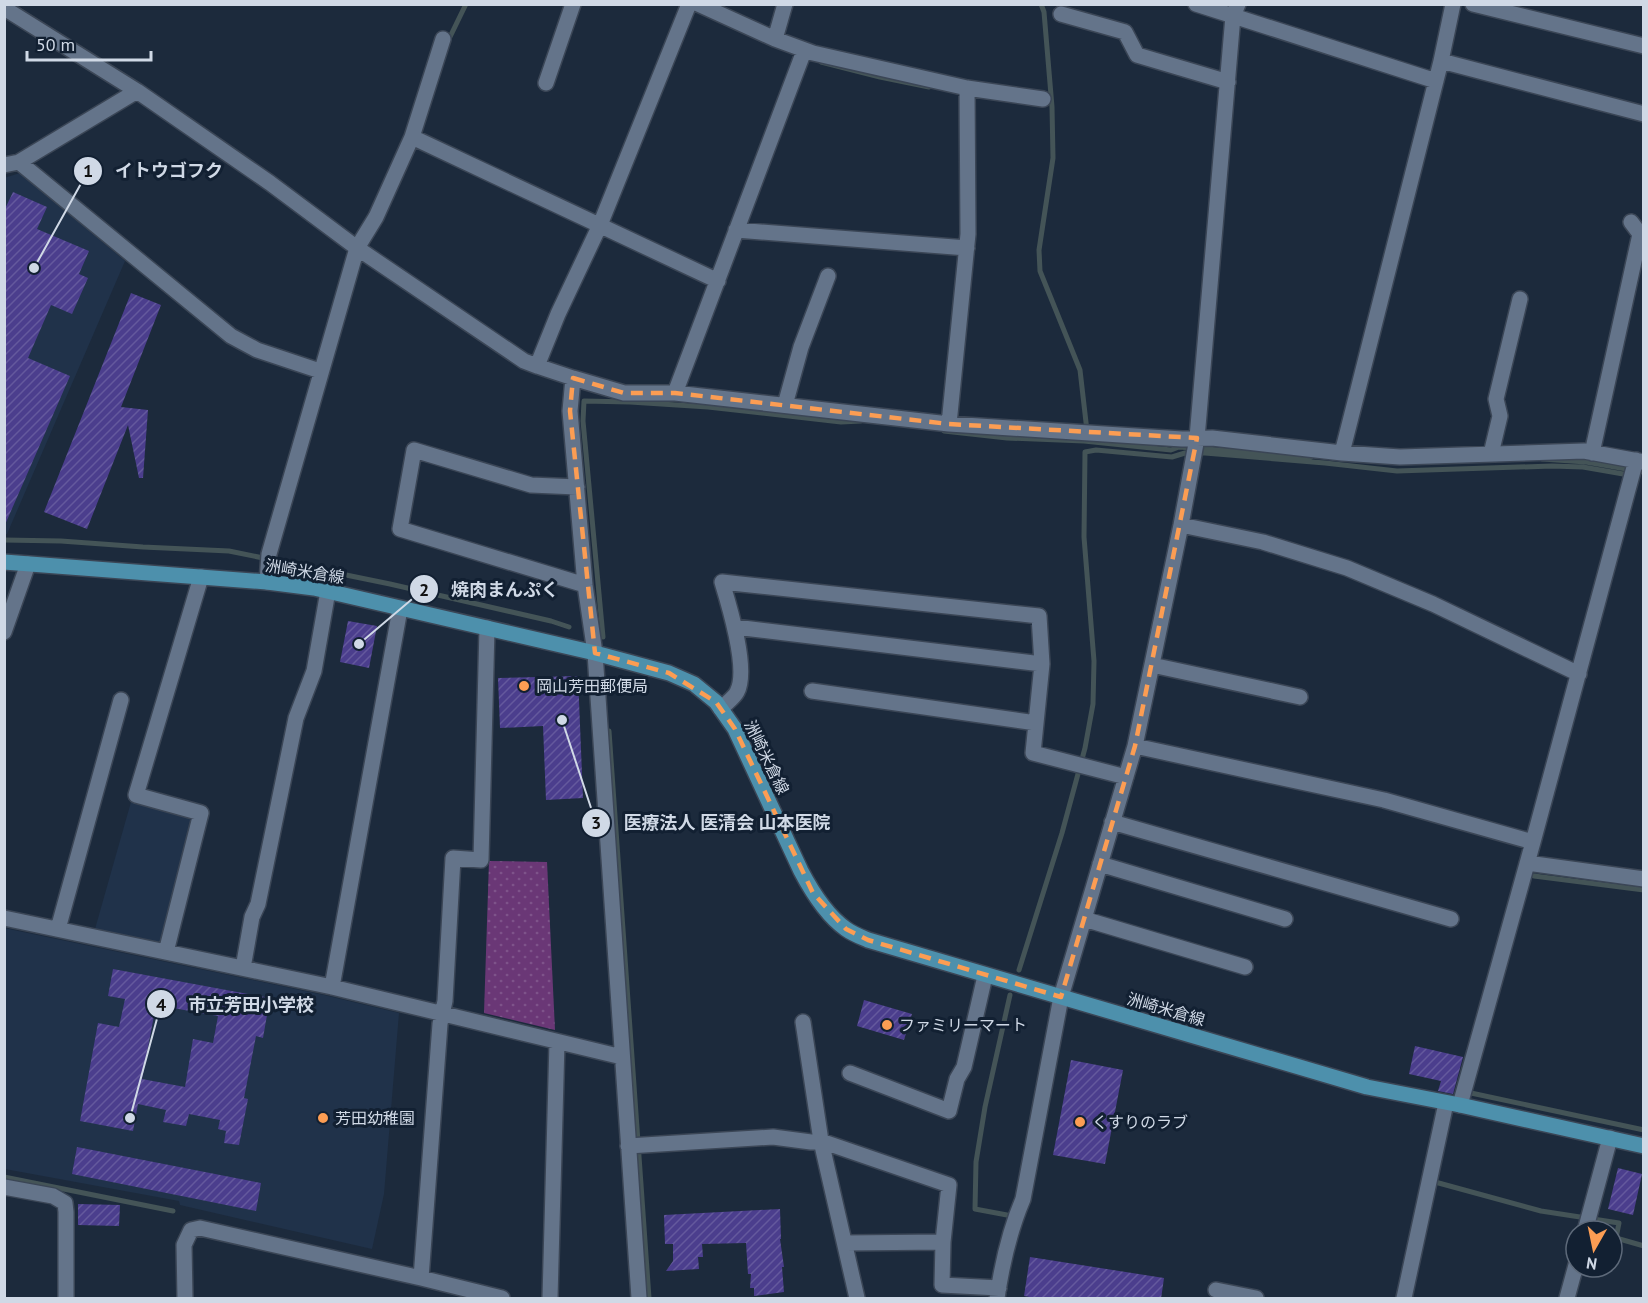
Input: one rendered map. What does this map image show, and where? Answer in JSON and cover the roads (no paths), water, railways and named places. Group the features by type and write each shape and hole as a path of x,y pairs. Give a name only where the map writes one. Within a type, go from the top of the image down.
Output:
{"main road":[{"name":"洲崎米倉線","path":"4,562 267,582 314,588 487,628 593,642 694,684 716,702 735,729 813,893 827,911 846,929 868,940 1367,1087 1644,1146"}],"street":[{"path":"546,83 573,4"},
{"path":"775,39 785,4"},
{"path":"1196,4 1236,10 1436,81"},
{"path":"1342,453 1441,62 1453,4"},
{"path":"1473,4 1644,46"},
{"path":"537,366 558,314 600,225 691,6 775,39 803,54 967,92 1043,99"},
{"path":"4,8 137,91 270,183 357,248 524,361 624,393 675,393 948,424 1182,439 1195,445 1212,438 1342,453 1400,457 1584,452 1636,467 1527,863 1453,1104 1404,1299"},
{"path":"635,1146 773,1137 811,1142 821,1141 950,1185 943,1242 942,1285 998,1293 1006,1247 1013,1221 1023,1199 1061,997 1135,746 1181,525 1195,445 1236,10"},
{"path":"1061,14 1125,32 1137,55 1228,82"},
{"path":"267,582 268,558 357,248 376,217 412,137 443,39"},
{"path":"675,393 803,54"},
{"path":"1441,62 1644,114"},
{"path":"137,91 12,164 231,336 256,350 320,371"},
{"path":"948,424 968,234 967,92"},
{"path":"412,137 717,281"},
{"path":"1592,453 1640,234 1631,222"},
{"path":"736,230 967,248"},
{"path":"785,405 801,347 828,276"},
{"path":"1491,454 1500,416 1496,399 1520,299"},
{"path":"573,378 570,411 585,585 593,642 622,1057 635,1146 639,1299"},
{"path":"577,487 531,485 414,450 400,528 585,585"},
{"path":"1181,525 1263,542 1347,568 1432,604 1579,674"},
{"path":"4,632 28,564"},
{"path":"166,952 201,813 136,795 201,578"},
{"path":"721,709 737,692 741,674 735,627 722,582 1039,616 1042,664 1033,753 1126,777"},
{"path":"243,968 296,718 314,670 328,591"},
{"path":"332,987 400,609"},
{"path":"735,627 1042,664"},
{"path":"436,1299 428,1280 440,1024 445,1001 453,858 481,860 487,628"},
{"path":"1152,665 1300,696"},
{"path":"812,691 1036,723"},
{"path":"58,929 121,700"},
{"path":"1135,746 1384,800 1533,842"},
{"path":"1112,822 1451,919"},
{"path":"1527,863 1644,879"},
{"path":"1100,864 1285,920"},
{"path":"4,918 332,987 622,1057"},
{"path":"1084,920 1245,967"},
{"path":"850,1072 949,1111 957,1079 964,1067 985,976"},
{"path":"803,1022 821,1141 857,1299"},
{"path":"550,1299 556,1042"},
{"path":"1589,1219 1610,1138"},
{"path":"4,1186 53,1196 64,1203 66,1212 66,1299"},
{"path":"185,1299 184,1245 191,1230 200,1228 502,1299"},
{"path":"844,1243 943,1242"},
{"path":"1567,1299 1572,1279"},
{"path":"1216,1290 1256,1299"}],"waterway":[{"path":"448,41 466,4"},
{"path":"1041,4 1044,12 1052,107 1053,158 1039,250 1040,271 1080,370 1087,431"},
{"path":"821,62 929,87"},
{"path":"603,637 583,421 584,401 708,407 841,422 861,421"},
{"path":"944,431 1171,450 1179,447 1311,457"},
{"path":"1019,970 1062,833 1085,748 1093,704 1094,661 1084,537 1085,452 1096,450 1172,457 1185,453 1205,453 1397,471 1583,467 1629,475"},
{"path":"1542,459 1586,462 1644,472"},
{"path":"4,540 229,551 390,584 569,627"},
{"path":"609,731 649,1298"},
{"path":"1534,876 1644,890"},
{"path":"1007,1215 975,1209 976,1162 985,1107 1010,995"},
{"path":"1471,1093 1644,1130"},
{"path":"4,1177 173,1211"},
{"path":"1435,1182 1541,1211 1619,1223 1616,1238 1644,1246"}],"place":[{"name":"イトウゴフク","path":"34,268"},
{"name":"焼肉まんぷく","path":"359,644"},
{"name":"岡山芳田郵便局","path":"524,686"},
{"name":"医療法人 医清会 山本医院","path":"562,720"},
{"name":"ファミリーマート","path":"887,1025"},
{"name":"市立芳田小学校","path":"130,1118"},
{"name":"芳田幼稚園","path":"323,1118"},
{"name":"くすりのラブ","path":"1080,1122"}]}
